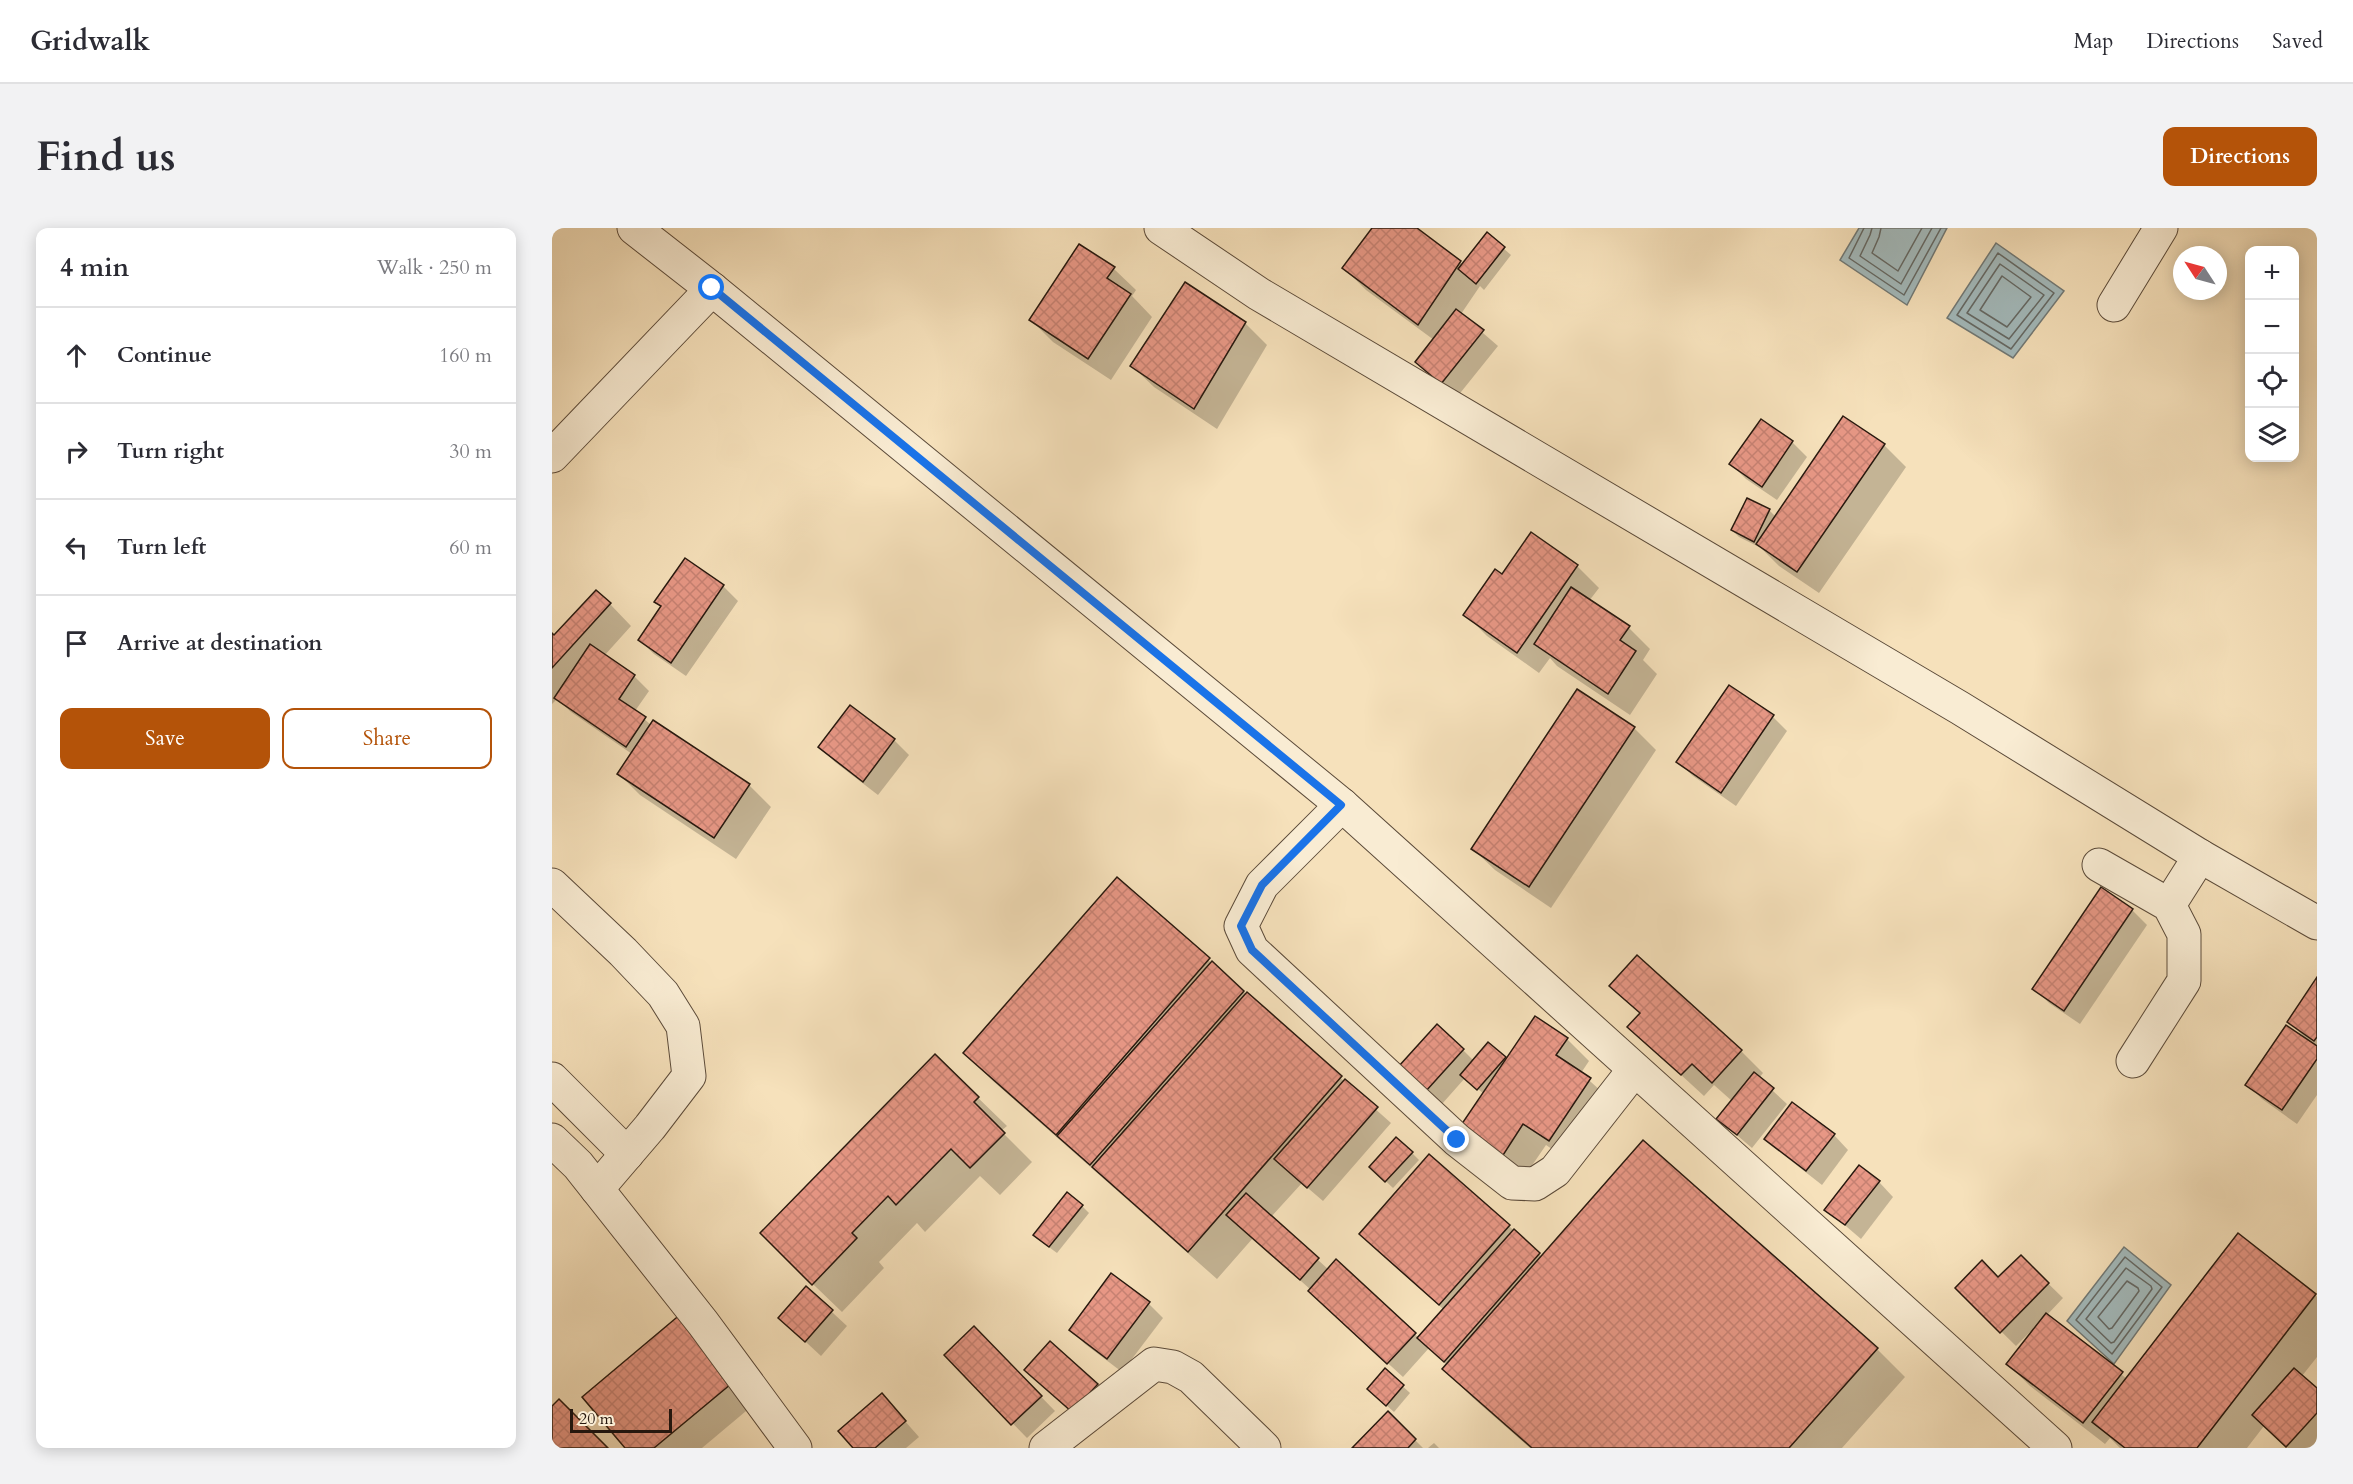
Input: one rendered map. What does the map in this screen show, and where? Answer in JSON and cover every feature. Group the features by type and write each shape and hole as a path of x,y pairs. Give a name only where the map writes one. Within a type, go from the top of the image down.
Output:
{"street":[{"path":"634,228 712,288 1341,805 2055,1448"},
{"path":"1161,228 1259,294 1960,708 2200,856 2317,923"},
{"path":"2114,305 2161,228"},
{"path":"552,456 712,288"},
{"path":"1341,805 1262,885 1241,926 1252,950 1457,1140 1512,1183 1535,1184 1555,1172 1634,1070"},
{"path":"2169,905 2200,856"},
{"path":"2099,865 2169,905 2184,934 2184,981 2133,1061"},
{"path":"552,885 623,951 655,986 683,1026 689,1076 597,1189"},
{"path":"552,1079 627,1154"},
{"path":"552,1140 597,1189 703,1323 795,1448"},
{"path":"1046,1448 1154,1364 1173,1367 1191,1377 1264,1448"}],"water":[{"path":"1859,228 1947,228 1907,305 1840,260"},
{"path":"1996,243 2064,291 2013,358 1947,318"},
{"path":"2124,1247 2171,1285 2114,1364 2067,1321"}],"building":[{"path":"1372,228 1417,228 1461,261 1418,325 1342,268"},
{"path":"1487,232 1505,247 1476,284 1458,269"},
{"path":"1079,244 1115,267 1107,278 1131,294 1088,359 1029,320"},
{"path":"1185,282 1246,322 1194,409 1130,366"},
{"path":"1456,309 1484,330 1441,384 1415,362"},
{"path":"1843,416 1885,444 1797,572 1756,544"},
{"path":"1761,419 1793,441 1762,487 1729,464"},
{"path":"1747,498 1770,509 1754,542 1731,530"},
{"path":"1531,532 1578,565 1517,653 1463,615 1495,569 1502,574"},
{"path":"685,558 724,585 671,663 638,640 661,606 654,602"},
{"path":"1571,587 1630,626 1620,640 1636,651 1608,694 1534,644"},
{"path":"596,590 611,603 552,668 552,633 554,635"},
{"path":"590,644 635,675 619,699 646,717 626,747 554,698"},
{"path":"1729,685 1774,715 1721,793 1676,762"},
{"path":"1577,689 1635,727 1529,887 1471,849"},
{"path":"850,705 895,739 863,782 818,747"},
{"path":"653,720 750,784 714,838 617,774"},
{"path":"1117,877 1210,958 1056,1135 963,1053"},
{"path":"2101,887 2133,909 2064,1011 2032,989"},
{"path":"1637,955 1742,1050 1712,1083 1692,1064 1681,1075 1627,1027 1640,1013 1609,986"},
{"path":"1212,961 1244,991 1090,1165 1057,1136"},
{"path":"2317,977 2317,1037 2314,1041 2287,1022"},
{"path":"1247,992 1342,1076 1188,1252 1092,1167"},
{"path":"1535,1016 1568,1038 1556,1055 1591,1078 1549,1141 1523,1124 1498,1163 1455,1134"},
{"path":"1437,1024 1464,1049 1426,1091 1399,1066"},
{"path":"2286,1025 2317,1046 2317,1059 2282,1110 2245,1085"},
{"path":"1488,1042 1506,1057 1477,1090 1460,1075"},
{"path":"935,1054 979,1097 974,1102 1005,1133 970,1168 951,1149 896,1205 888,1196 852,1233 857,1238 812,1285 760,1233"},
{"path":"1754,1072 1774,1088 1737,1135 1716,1119"},
{"path":"1345,1079 1378,1107 1307,1188 1274,1159"},
{"path":"1792,1102 1835,1134 1806,1171 1764,1139"},
{"path":"1396,1137 1413,1152 1385,1182 1369,1167"},
{"path":"1643,1140 1878,1348 1789,1448 1532,1448 1442,1369"},
{"path":"1429,1154 1510,1225 1439,1305 1359,1234"},
{"path":"1859,1165 1880,1181 1845,1225 1824,1210"},
{"path":"1067,1192 1083,1205 1049,1247 1033,1235"},
{"path":"1246,1193 1319,1258 1300,1280 1226,1215"},
{"path":"1514,1229 1540,1253 1444,1362 1417,1338"},
{"path":"2238,1233 2316,1294 2197,1448 2125,1448 2092,1422"},
{"path":"2021,1255 2049,1283 2000,1333 1955,1288 1982,1260 1998,1277"},
{"path":"1336,1259 1416,1333 1387,1364 1308,1291"},
{"path":"1111,1273 1150,1302 1107,1359 1069,1330"},
{"path":"806,1286 833,1310 805,1342 778,1318"},
{"path":"682,1313 737,1379 654,1448 625,1448 582,1397"},
{"path":"2046,1313 2123,1372 2083,1423 2006,1364"},
{"path":"974,1326 1042,1396 1011,1425 944,1355"},
{"path":"1050,1341 1098,1384 1072,1412 1024,1370"},
{"path":"1385,1368 1404,1385 1386,1406 1367,1389"},
{"path":"2294,1368 2317,1388 2317,1413 2286,1447 2252,1415"},
{"path":"882,1393 906,1421 875,1448 853,1448 838,1431"},
{"path":"559,1399 608,1448 552,1448 552,1406"},
{"path":"1388,1411 1416,1439 1408,1448 1352,1448"}],"route":[{"path":"712,288 1341,805 1262,885 1241,926 1252,950 1457,1140"}]}
